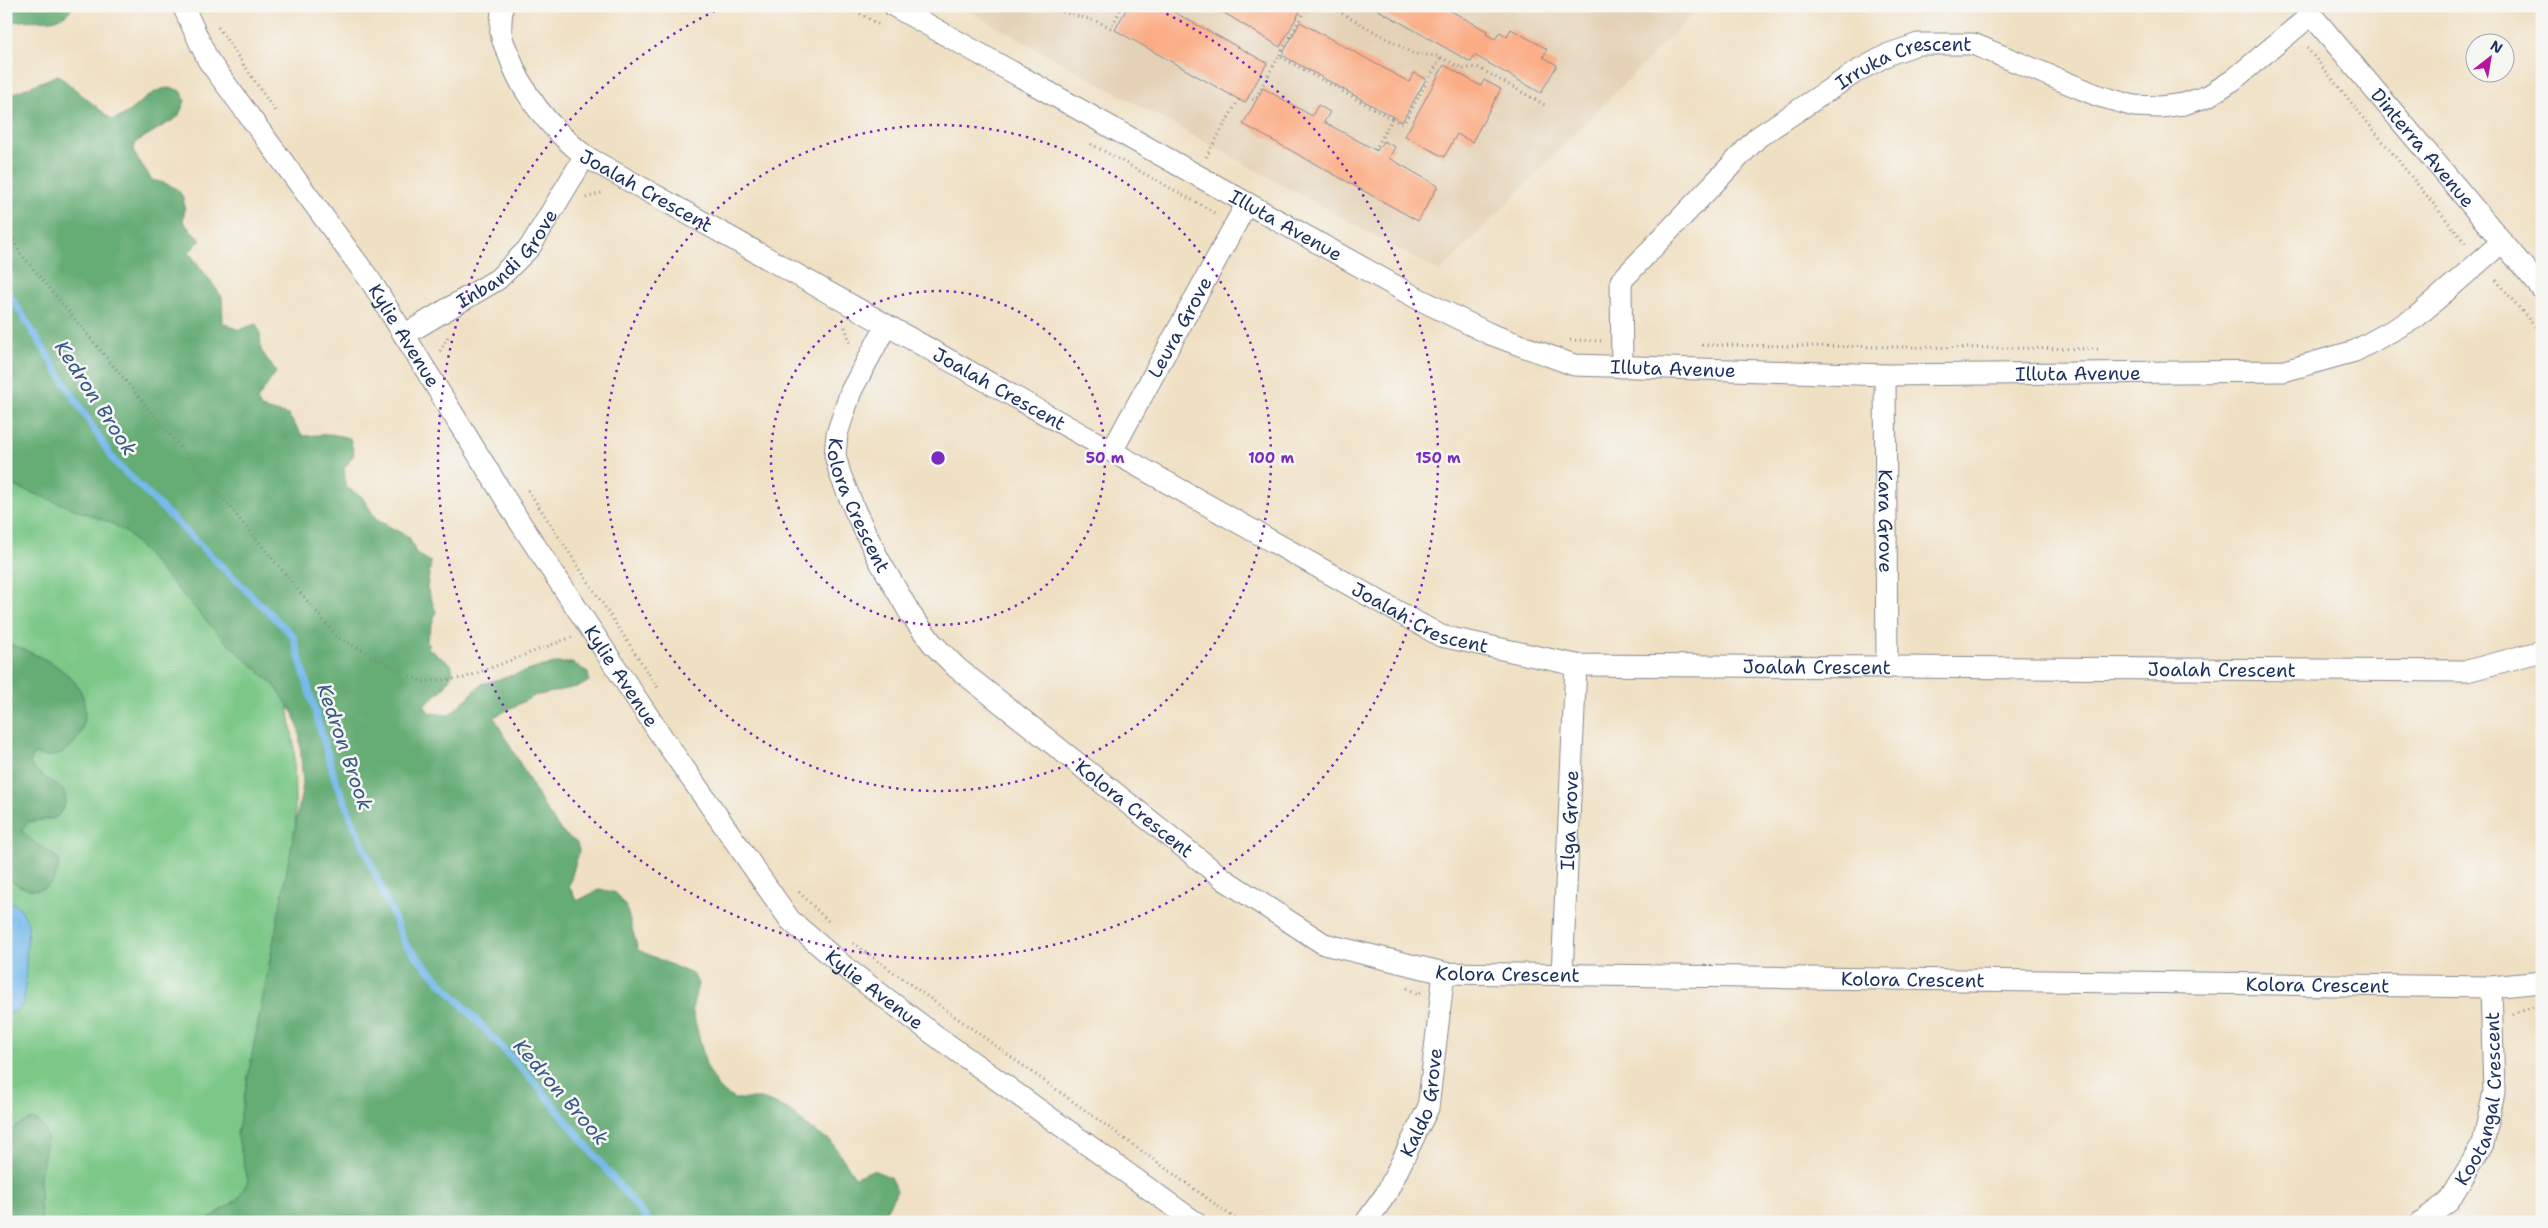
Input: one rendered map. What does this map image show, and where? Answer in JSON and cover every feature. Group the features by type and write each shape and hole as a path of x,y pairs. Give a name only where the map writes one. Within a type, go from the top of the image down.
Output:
{"street":[{"name":"Kylie Avenue","path":"183,6 208,60 372,283 412,330 521,524 658,730 790,920 847,970 1195,1222"},
{"name":"Joalah Crescent","path":"502,6 501,34 512,64 528,97 541,116 562,138 584,156 886,326 1112,450 1441,636 1576,665 2466,671 2542,651"},
{"name":"Illuta Avenue","path":"894,6 1415,297 1490,334 1574,365 1885,375 2284,371 2355,351 2414,318 2502,242"},
{"name":"Dinterra Avenue","path":"2308,11 2542,289"},
{"name":"Irruka Crescent","path":"1622,367 1621,281 1758,136 1856,72 1889,54 1918,44 1973,44 2004,54 2099,96 2134,106 2160,107 2184,104 2208,96 2233,80 2308,11"},
{"name":"Inbandi Grove","path":"412,330 498,279 530,247 584,156"},
{"name":"Leura Grove","path":"1112,450 1248,203"},
{"name":"Kolora Crescent","path":"886,326 851,391 837,434 836,454 840,474 854,511 879,560 911,615 932,643 958,668 1224,880 1324,944 1444,973 2492,987 2542,982"},
{"name":"Kara Grove","path":"1885,375 1887,668"},
{"name":"Ilga Grove","path":"1562,975 1576,665"},
{"name":"Kaldo Grove","path":"1366,1222 1386,1194 1428,1108 1444,973"},
{"name":"Kootangal Crescent","path":"2422,1222 2448,1202 2483,1144 2494,1092 2492,987"}],"path":[{"path":"1049,6 1065,14 1094,18 1110,28 1122,6"},
{"path":"1248,97 1254,100 1307,6"},
{"path":"1329,6 1414,54 1442,58 1464,69 1477,67 1546,105"},
{"path":"2272,6 2278,13"},
{"path":"213,19 280,118"},
{"path":"2307,48 2466,244 2460,250"},
{"path":"1279,56 1399,123 1405,122 1442,58"},
{"path":"1206,158 1239,99"},
{"path":"1375,150 1392,120"},
{"path":"1197,153 1214,162"},
{"path":"6,227 20,254 337,637 422,682 464,678 591,630"},
{"path":"2496,280 2542,335"},
{"path":"412,330 438,354"},
{"path":"1567,340 1589,339 1622,345"},
{"path":"1701,345 2089,348 2107,350"},
{"path":"525,486 661,692"},
{"path":"793,886 834,927"},
{"path":"848,940 1240,1222"},
{"path":"2513,1014 2542,1004"}],"shaded area":[{"path":"959,6 1700,6 1440,272"}],"green space":[{"path":"6,6 73,6 60,18 6,24"},
{"path":"58,75 112,120 130,111 155,92 172,88 182,92 185,101 178,117 136,142 133,151 152,180 169,185 180,192 184,204 183,222 201,240 189,252 222,297 223,323 239,330 256,324 260,332 261,350 276,372 257,400 261,408 288,415 303,436 331,434 350,438 354,454 344,469 346,487 362,497 377,520 409,537 416,553 431,562 427,588 436,612 427,639 429,649 451,664 453,673 444,688 424,706 430,713 449,715 482,684 554,663 572,663 588,672 589,681 581,686 534,696 494,717 546,810 562,832 577,843 579,851 569,886 577,901 600,889 616,893 626,907 638,950 694,975 698,984 692,1009 706,1065 719,1089 734,1099 762,1099 788,1109 809,1128 831,1141 855,1177 873,1170 890,1177 897,1191 884,1214 888,1222 311,1222 291,1219 288,1222 204,1222 238,1199 248,1181 237,1134 303,785 299,729 292,711 276,687 220,636 127,533 111,523 6,483 6,79 12,94"},
{"path":"6,440 150,520 285,685 294,747 297,912 542,1222 6,1222"},
{"path":"6,642 59,667 73,680 84,700 84,724 80,735 73,744 53,756 34,754 30,763 42,776 58,786 66,798 64,807 56,818 28,822 22,830 25,835 59,860 54,880 48,886 41,889 24,888 6,877"},
{"path":"31,1119 39,1122 45,1130 47,1140 40,1178 41,1222 6,1222 6,1132"}],"water":[{"path":"6,898 21,909 28,923 24,1002 19,1009 9,1015 6,1013"}],"building":[{"path":"1128,6 1163,6 1267,63 1245,103 1115,30"},
{"path":"1213,6 1303,6 1280,47"},
{"path":"1371,6 1442,6 1487,31 1486,34 1495,39 1500,32 1507,37 1511,29 1547,49 1543,57 1557,65 1541,93 1474,55 1471,62"},
{"path":"1300,22 1409,82 1414,73 1426,79 1402,122 1282,55"},
{"path":"1444,65 1481,86 1484,80 1501,89 1472,142 1457,134 1444,157 1405,136"},
{"path":"1263,88 1312,116 1318,105 1330,112 1324,122 1377,151 1383,141 1395,147 1389,158 1438,186 1418,221 1243,124"}],"waterway":[{"name":"Kedron Brook","path":"6,289 114,461 293,636 335,779 405,944 538,1086 649,1222"}]}
